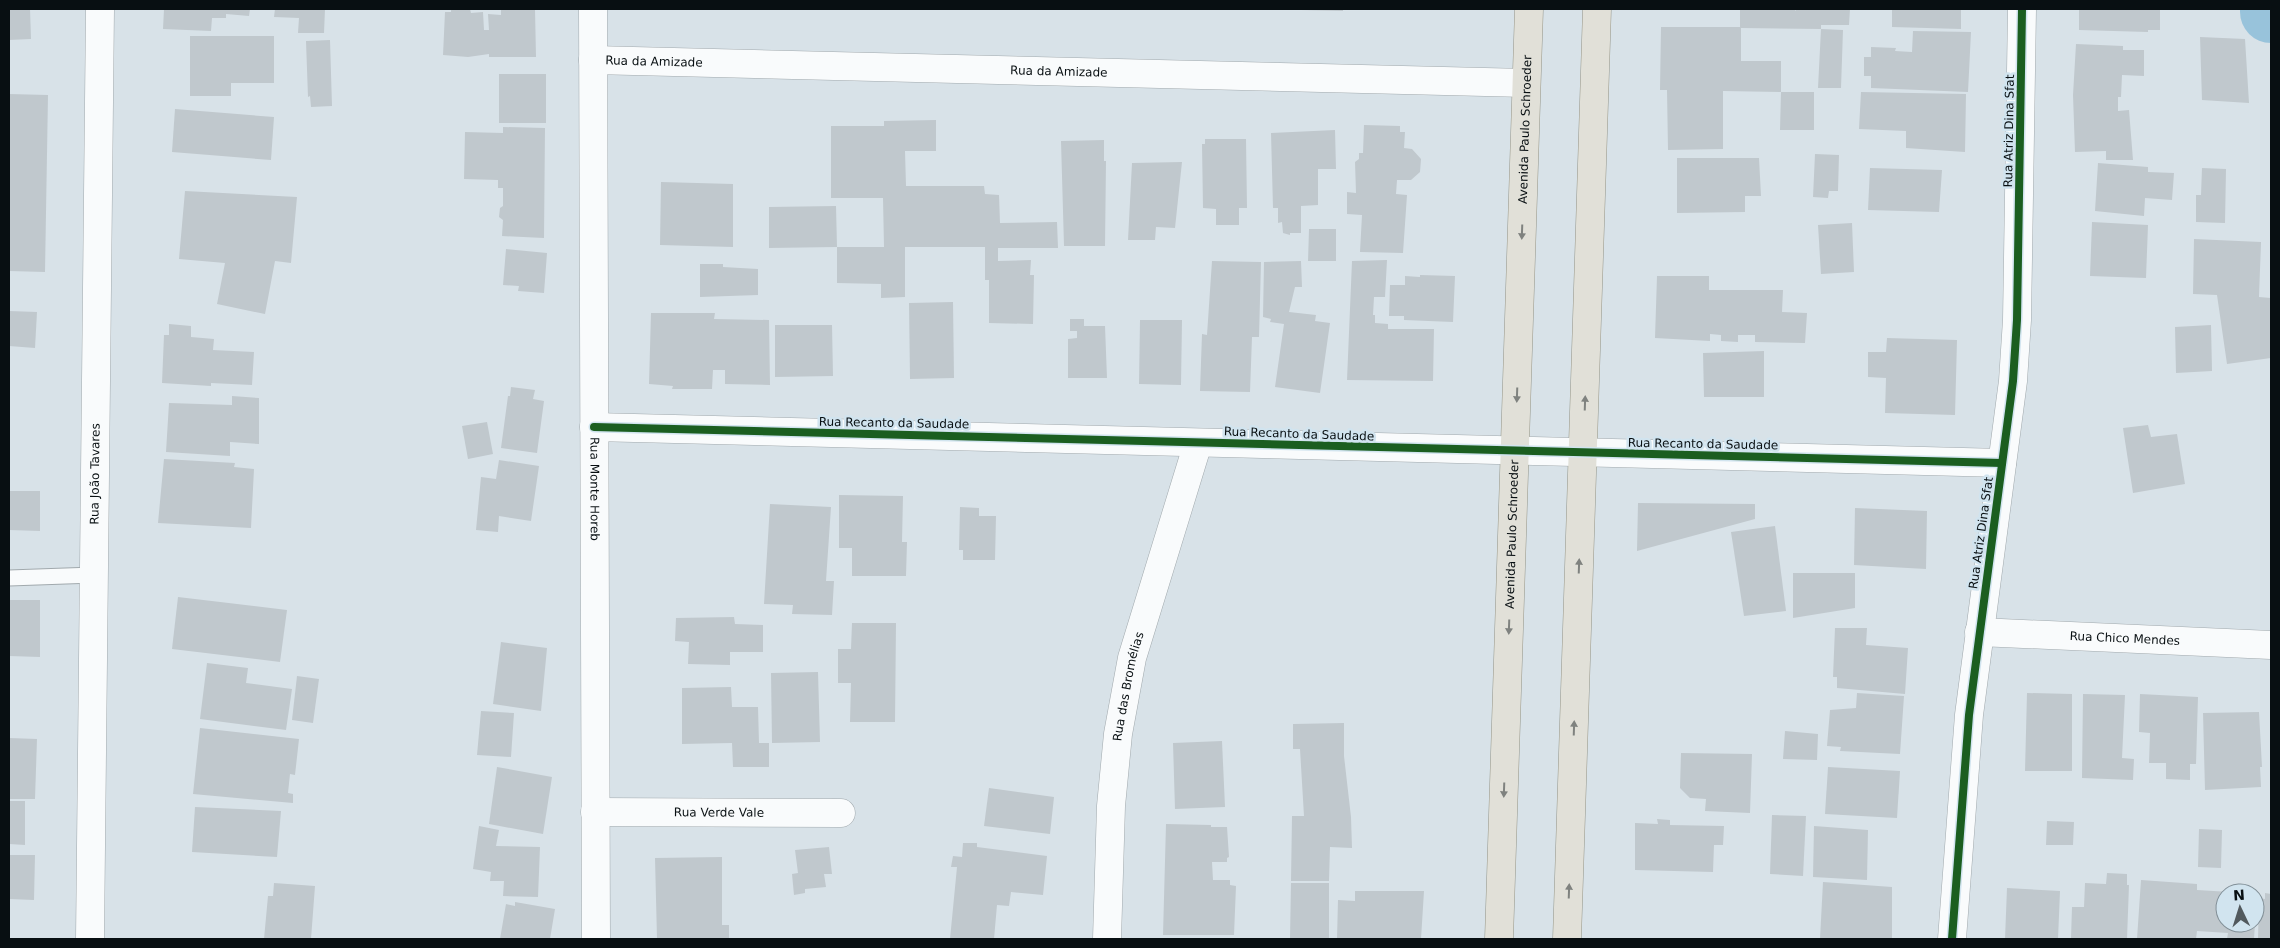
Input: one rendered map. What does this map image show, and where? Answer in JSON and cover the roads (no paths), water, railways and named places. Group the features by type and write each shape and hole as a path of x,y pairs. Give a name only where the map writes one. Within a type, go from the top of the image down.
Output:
{"main road":[{"name":"Avenida Paulo Schroeder","path":"1499,939 1529,9"},
{"path":"1567,939 1597,9"}],"street":[{"name":"Rua João Tavares","path":"90,939 100,9"},
{"name":"Rua Monte Horeb","path":"593,9 596,939"},
{"name":"Rua Atriz Dina Sfat","path":"1952,939 1961,797 1979,632 2013,381 2017,320 2022,9"},
{"name":"Rua da Amizade","path":"593,60 1526,83"},
{"name":"Rua Recanto da Saudade","path":"594,427 2002,463"},
{"name":"Rua das Bromélias","path":"1107,939 1111,806 1118,734 1132,658 1198,443"},
{"name":"Rua Chico Mendes","path":"1979,632 2271,645"},
{"name":"Rua Verde Vale","path":"595,812 841,813"}],"lane":[{"path":"9,578 94,575"}]}
